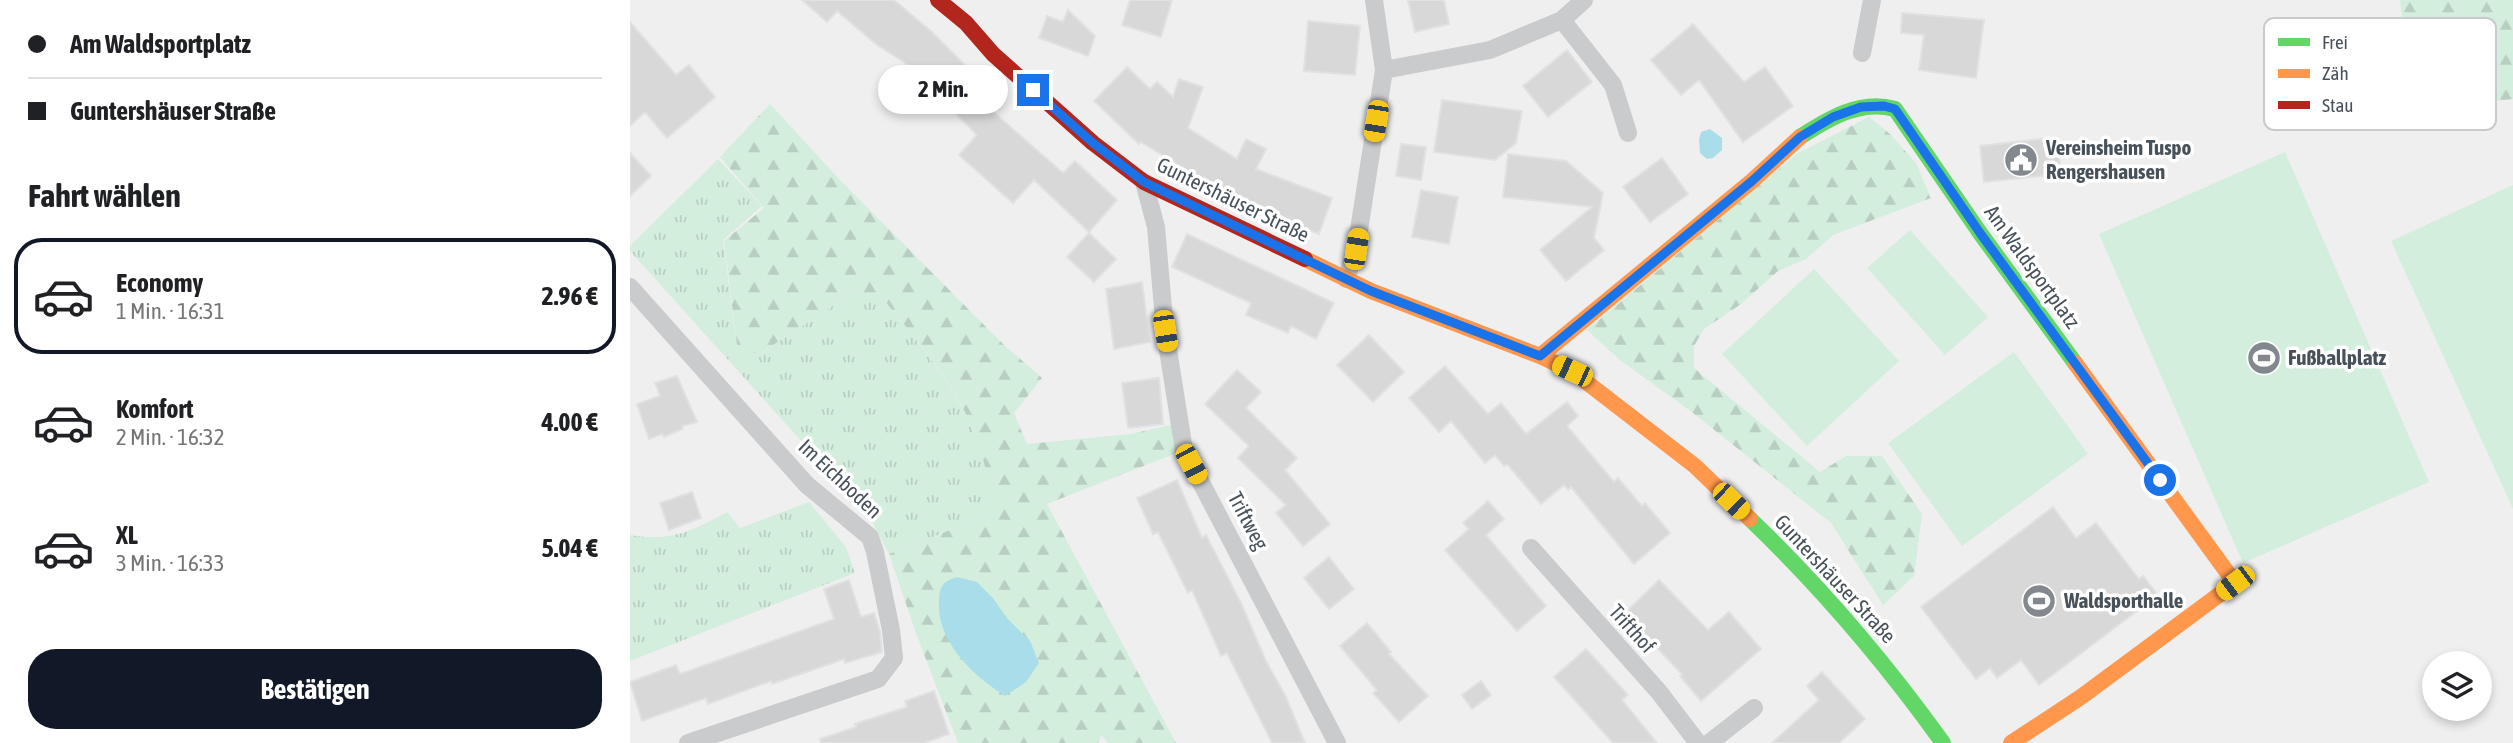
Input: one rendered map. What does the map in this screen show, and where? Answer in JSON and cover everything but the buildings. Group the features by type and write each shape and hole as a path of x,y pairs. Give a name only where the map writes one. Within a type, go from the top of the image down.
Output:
{"street":[{"name":"Guntershäuser Straße","path":"938,0 966,23 993,54 1093,143 1144,182 1371,291 1540,356 1572,371 1695,466 1803,570 1899,682 1943,743"},
{"path":"1346,279 1356,249 1384,70 1374,0"},
{"path":"1384,70 1490,50 1562,20 1584,0"},
{"path":"1862,53 1872,0"},
{"path":"1562,20 1613,85 1628,133"},
{"name":"Am Waldsportplatz","path":"1540,356 1752,181 1800,137 1833,117 1861,107 1884,106 1895,109 1980,233 2235,583 2081,697 2011,743"},
{"name":"Triftweg","path":"1144,182 1156,227 1165,331 1184,450 1337,743"},
{"name":"Im Eichboden","path":"630,287 807,485 870,537 891,629 894,658 878,679 688,743"},
{"name":"Trifthof","path":"1531,548 1659,692 1698,743"},
{"path":"1709,743 1754,708"}],"green space":[{"path":"2400,0 2513,0 2513,99 2496,101 2496,18 2402,18"},
{"path":"770,104 840,180 1003,344 1042,378 1014,413 1027,444 1131,434 1179,423 1184,450 1047,504 1176,743 1108,743 1101,735 1098,743 958,743 889,554 999,511 978,445 962,406 929,356 879,294 854,292 761,353 738,353 724,241 764,208 720,157"},
{"path":"1869,117 1890,134 1916,163 1931,198 1833,235 1806,259 1778,271 1741,304 1704,329 1694,346 1694,368 1820,472 1846,456 1882,456 1922,514 1914,576 1883,605 1831,523 1693,413 1620,360 1587,330 1798,153"},
{"name":"Fußballplatz","path":"2285,152 2429,482 2243,563 2099,234"},
{"path":"718,159 762,206 723,240 738,353 761,353 854,292 879,294 929,356 962,407 978,444 1000,511 889,554 874,525 859,505 630,251 630,246"},
{"name":"Fußballplatz","path":"2513,185 2513,509 2391,241"},
{"path":"1910,230 1988,317 1945,355 1867,268"},
{"path":"1814,269 1899,361 1807,446 1722,354"},
{"path":"2014,352 2088,454 1962,546 1888,443"},
{"path":"809,502 846,547 855,573 630,661 630,535 670,536 703,525 727,512 740,528"}],"water":[{"path":"1710,129 1722,138 1722,150 1713,158 1707,159 1700,153 1699,140 1701,132"},
{"path":"957,577 977,582 993,598 1006,617 1030,641 1039,663 1026,682 1005,696 980,678 958,656 943,629 940,591 945,583"}],"traffic: fast":[{"path":"1800,137 1833,118 1857,109 1895,109 1980,233 2075,363"},
{"path":"1750,519 1852,626 1943,743"}],"traffic: slow":[{"path":"1540,356 1752,181 1800,137"},
{"path":"1305,259 1371,291 1540,356 1572,371 1695,466 1750,519"},
{"path":"2011,743 2081,697 2235,583 2075,363"}],"traffic: jam":[{"path":"938,0 966,23 993,54 1093,143 1144,182 1305,259"}],"place":[{"name":"Vereinsheim Tuspo Rengershausen","path":"2021,160"},
{"name":"Fußballplatz","path":"2264,358"},
{"name":"Waldsporthalle","path":"2039,601"}],"route":[{"path":"1033,90 1093,143 1144,182 1371,291 1540,356 1602,302 1752,181 1800,137 1833,117 1861,107 1884,106 1895,109 1980,233 2160,480"}]}
